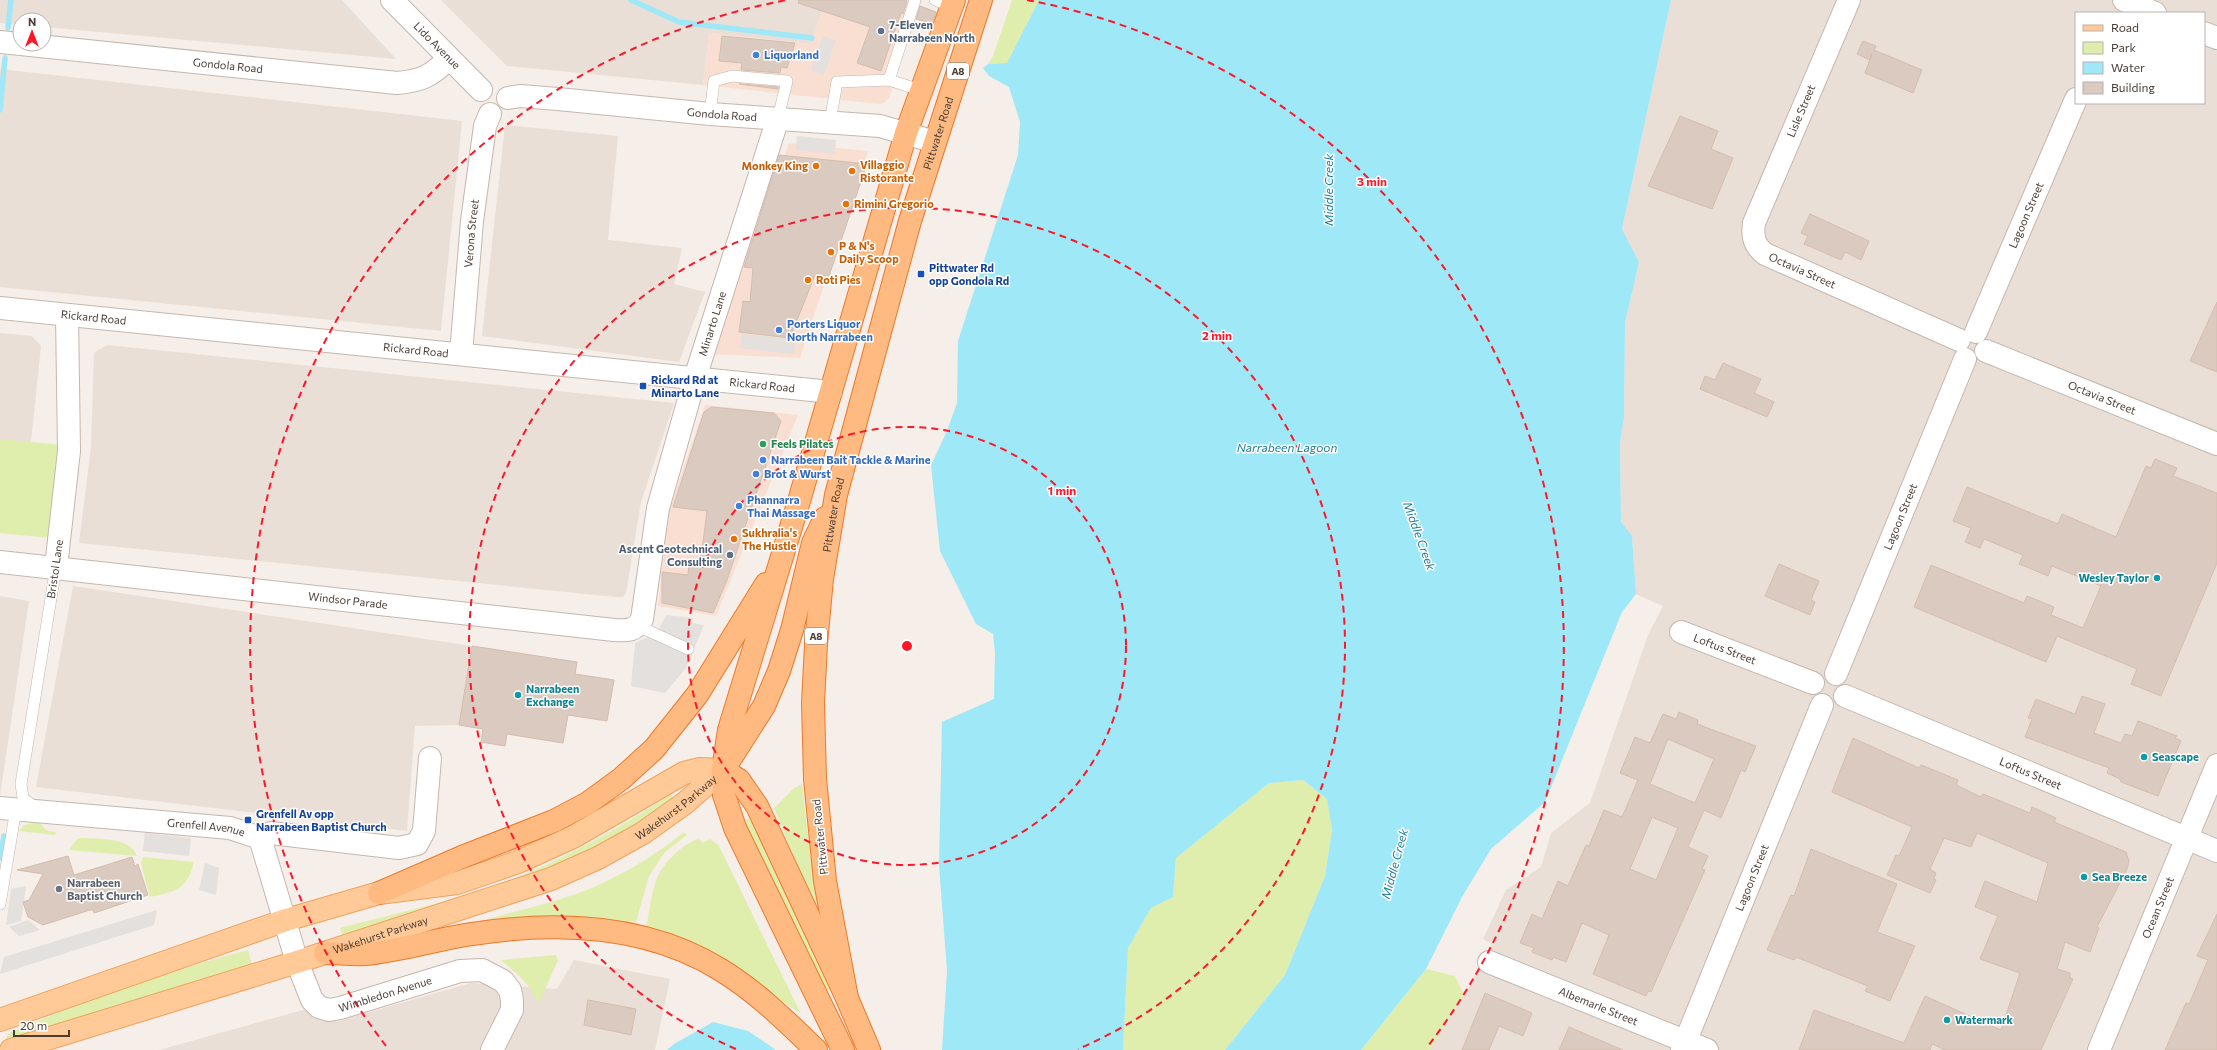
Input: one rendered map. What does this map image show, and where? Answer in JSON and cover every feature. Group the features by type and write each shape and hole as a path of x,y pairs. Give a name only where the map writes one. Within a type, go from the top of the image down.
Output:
{"highway":[{"name":"Pittwater Road","path":"847,998 824,881 817,816 813,710 816,644 822,579 836,495 910,221 981,0"},
{"name":"A8","path":"843,1050 735,828 724,795 723,770 729,730 831,392 906,133 947,2"},
{"path":"723,770 764,706 779,671 792,630 813,543 836,495"},
{"path":"379,894 462,857 554,821 588,803 621,779 654,750 697,695 779,563"},
{"name":"Pittwater Road","path":"723,770 739,780 754,801 847,998 869,1050"},
{"path":"325,953 364,954 408,948 471,934 516,928 590,928 637,936 693,955 721,970 762,1000 816,1050"}],"main road":[{"name":"Wakehurst Parkway","path":"0,1020 286,920 379,894 457,883 518,862 573,837 684,773 700,769 723,770"},
{"name":"Wakehurst Parkway","path":"11,1050 297,962 550,879 598,858 643,833 685,803 723,770"}],"street":[{"name":"Lido Avenue","path":"392,0 482,90"},
{"name":"Lisle Street","path":"1754,223 1849,0"},
{"path":"2113,12 2118,0"},
{"path":"2124,0 2153,12"},
{"path":"2205,33 2217,38"},
{"name":"Gondola Road","path":"0,42 397,83 420,80 441,67 449,58"},
{"path":"490,85 495,85 504,89 508,98 503,110 490,114 482,110 479,105 479,95 482,90 490,85"},
{"name":"Gondola Road","path":"508,98 520,96 550,98 710,114 880,126 935,142"},
{"name":"Lagoon Street","path":"1836,674 2075,101"},
{"name":"Verona Street","path":"461,354 472,221 485,126 490,114"},
{"name":"Minarto Lane","path":"638,626 642,618 658,508 695,378 778,118"},
{"name":"Octavia Street","path":"1754,223 1755,242 1758,248 1765,254 1972,346 2217,444"},
{"name":"Rickard Road","path":"0,308 831,392"},
{"name":"Bristol Lane","path":"56,568 69,451 67,315"},
{"name":"Windsor Parade","path":"0,562 614,630 633,630 638,626"},
{"name":"Loftus Street","path":"1681,632 1813,683"},
{"path":"1823,674 1836,674 1845,683 1845,696 1835,705 1822,705 1813,696 1813,683 1823,674"},
{"name":"Loftus Street","path":"1845,696 2217,851"},
{"name":"Lagoon Street","path":"1684,1046 1822,705"},
{"name":"Grenfell Avenue","path":"8,808 230,828 260,838 272,833 399,848 417,844 424,831 430,758"},
{"name":"Ocean Street","path":"2099,1050 2217,765"},
{"name":"Wimbledon Avenue","path":"260,838 286,920 297,962 312,1000 320,1007 329,1010 460,971 482,970 503,981 510,990 512,1000 512,1010 492,1050"},
{"name":"Albemarle Street","path":"1489,962 1684,1046 1707,1050"}],"lane":[{"path":"888,80 915,0"},
{"path":"710,114 714,81 732,76 787,81 778,118"},
{"path":"830,122 837,82 888,80 920,90"},
{"name":"Bristol Lane","path":"43,811 33,807 23,798 21,784 56,568"},
{"path":"638,626 688,649"},
{"path":"0,904 8,808"}],"shaded area":[{"path":"0,0 342,0 396,59 52,28 52,12 12,12 12,24 0,23"},
{"path":"441,0 826,0 811,44 709,33 703,85 507,66"},
{"path":"826,0 922,0 889,98 884,103 878,104 703,85 709,33 811,44"},
{"path":"1671,0 2217,0 2217,1050 1429,1050 1464,995 1492,944 1483,939 1506,890 1541,867 1551,833 1590,803 1648,635 1663,606 1636,594 1632,537 1621,522 1620,442 1624,417 1625,323 1639,262 1622,229"},
{"path":"823,36 836,40 824,75 811,70"},
{"path":"0,69 462,121 441,331 0,287"},
{"path":"505,125 618,136 608,240 682,248 674,284 705,292 679,362 482,336"},
{"path":"797,136 836,140 835,154 796,150"},
{"path":"789,143 868,151 800,358 707,354"},
{"path":"0,333 32,336 41,346 31,442 0,440"},
{"path":"742,334 796,339 794,354 740,348"},
{"path":"107,345 674,403 641,502 626,593 623,597 616,597 79,543 91,447 94,353"},
{"path":"705,405 798,415 716,616 658,606 668,513"},
{"path":"73,586 472,646 459,725 415,726 407,831 36,787"},
{"path":"0,596 29,601 0,796"},
{"path":"666,615 693,618 692,623 704,625 686,668 665,693 631,686 635,643 657,633"},
{"path":"145,833 191,838 189,856 143,851"},
{"path":"205,863 219,868 216,895 199,890"},
{"path":"26,886 21,921 6,925 11,889"},
{"path":"157,910 154,925 0,974 4,957"},
{"path":"28,920 40,930 19,936 9,927"},
{"path":"574,960 670,979 655,1050 159,1050 310,1008 338,1021 471,983 557,989"}],"green space":[{"path":"1012,0 1039,0 1007,63 988,64 993,56"},
{"path":"0,439 62,445 50,538 0,533"},
{"path":"1303,780 1327,799 1332,830 1325,876 1285,975 1225,1050 1123,1050 1128,948 1151,908 1173,897 1176,858 1269,783"},
{"path":"802,784 812,869 821,923 774,808 793,789"},
{"path":"671,794 674,800 649,820 586,856 343,938 340,928 467,895 508,881 551,863 612,831"},
{"path":"749,818 762,842 830,989 827,991 744,821"},
{"path":"37,822 47,831 56,832 55,835 19,831 24,825"},
{"path":"684,832 687,835 665,852 649,876 636,922 629,921 628,926 482,924 482,921 565,898 605,882 633,868"},
{"path":"77,839 104,839 121,842 134,850 137,856 69,850"},
{"path":"699,839 703,843 710,839 719,846 801,1014 743,974 646,929 653,890 660,872 674,854 693,841"},
{"path":"143,857 194,862 188,878 179,888 174,891 150,897 141,863"},
{"path":"248,950 252,966 7,1041 6,1039 8,1034 96,998 156,977"},
{"path":"556,955 558,960 540,1001 537,1002 531,989 501,960"},
{"path":"1426,969 1455,976 1464,995 1429,1050 1361,1050"}],"water":[{"name":"Narrabeen Lagoon","path":"1039,0 1671,0 1622,229 1639,262 1625,323 1624,417 1620,442 1621,522 1632,536 1636,594 1622,612 1545,802 1491,849 1462,897 1426,969 1361,1050 1225,1050 1285,975 1325,876 1332,830 1327,799 1303,780 1269,783 1176,858 1173,897 1151,908 1128,948 1123,1050 942,1050 947,971 939,865 942,722 994,699 995,653 993,634 976,624 940,551 931,465 947,431 957,403 958,341 1018,155 1020,122 1009,87 989,76 983,68 988,64 1007,63"},
{"path":"713,1022 748,1031 776,1050 667,1050 674,1044"}],"building":[{"path":"799,0 907,1 903,14 901,13 881,71 857,63 870,27 798,3"},
{"path":"920,6 936,12 932,24 916,19"},
{"name":"Liquorland","path":"722,36 795,43 787,68 781,67 780,73 741,70 742,63 719,61"},
{"path":"1863,41 1876,46 1874,50 1922,70 1913,93 1865,73 1870,60 1857,54"},
{"path":"739,84 778,87 778,89"},
{"path":"1680,116 1718,131 1711,149 1733,158 1712,209 1648,186"},
{"path":"779,155 867,164 829,276 815,275 790,338 739,332 743,301 750,302 753,268 744,267"},
{"path":"1810,214 1869,241 1861,260 1845,252 1841,260 1804,244 1808,236 1801,233"},
{"path":"2217,302 2217,372 2190,361"},
{"path":"1723,363 1761,379 1754,393 1774,402 1767,417 1700,389 1705,376 1715,380"},
{"path":"711,407 774,413 781,421 727,580 713,613 662,603 662,572 688,575 689,564 700,565 707,511 673,507 704,412"},
{"name":"Wesley Taylor","path":"2155,459 2177,468 2173,476 2217,493 2217,563 2161,696 2131,684 2137,669 2057,636 2046,662 1914,607 1931,565 2024,603 2027,596 2054,607 2051,615 2083,628 2101,586 2052,566 2048,576 2019,564 2023,555 1984,539 1980,548 1965,542 1971,528 1953,521 1967,487 2058,524 2062,514 2116,537 2146,466 2151,468"},
{"path":"1779,564 1819,581 1811,600 1815,602 1810,615 1765,596"},
{"name":"Narrabeen Exchange","path":"472,646 577,662 575,674 614,680 607,721 568,715 563,743 507,734 505,746 481,742 483,729 459,725"},
{"path":"2082,696 2105,704 2094,733 2121,743 2125,734 2132,736 2138,721 2177,736 2175,738 2181,741 2158,796 2121,782 2120,779 2107,773 2109,768 2025,737 2032,719 2028,718 2036,699 2075,714"},
{"path":"1679,712 1698,720 1697,724 1756,746 1745,772 1741,770 1721,818 1704,810 1688,847 1708,856 1702,869 1705,870 1651,992 1648,991 1646,996 1593,974 1609,935 1582,923 1566,962 1553,957 1552,960 1532,952 1534,948 1520,943 1532,914 1542,919 1558,881 1568,886 1586,845 1589,846 1604,810 1622,817 1638,780 1620,773 1635,737 1650,743 1663,714 1676,719","holes":["1668,739 1714,759 1695,803 1650,784","1652,817 1678,828 1656,880 1630,869"]},
{"path":"1853,738 1919,768 1921,765 1958,780 1956,785 1981,797 1983,794 2030,813 2032,807 2056,818 2054,822 2126,852 2129,861 2127,869 2097,927 2099,928 2090,952 2065,942 2057,969 2070,973 2070,978 2073,979 2041,1050 1945,1050 1932,1044 1930,1050 1799,1050 1814,1010 1904,1043 1925,996 2001,1030 2020,973 1980,959 1998,916 1975,907 1985,881 2037,902 2048,863 1977,833 1971,847 1944,838 1930,869 1936,873 1934,879 1936,880 1930,893 1887,875 1896,855 1899,856 1912,827 1832,792"},
{"path":"1811,849 1897,884 1877,932 1915,946 1890,1001 1865,991 1868,986 1796,957 1794,960 1767,950 1791,895 1794,896"},
{"path":"68,856 74,875 132,857 135,866 138,864 148,895 94,913 93,910 90,910 43,925 28,917 23,902 29,900 43,874 17,870"},
{"path":"2217,914 2217,1050 2165,1050 2186,1003 2189,1004 2208,960 2197,956"},
{"path":"1485,993 1532,1013 1523,1036 1499,1026 1489,1050 1462,1050"},
{"path":"588,1000 636,1009 631,1035 584,1025"},
{"path":"1569,1027 1623,1050 1559,1050"}],"waterway":[{"path":"8,28 11,0"},
{"path":"631,0 679,22 812,38"},
{"path":"0,110 5,58"},
{"path":"0,858 4,836"}],"place":[{"name":"7-Eleven Narrabeen North","path":"881,31"},
{"name":"Liquorland","path":"756,55"},
{"name":"Monkey King","path":"816,166"},
{"name":"Villaggio Ristorante","path":"852,171"},
{"name":"Rimini Gregorio","path":"846,204"},
{"name":"P & N's Daily Scoop","path":"831,252"},
{"name":"Pittwater Rd opp Gondola Rd","path":"921,274"},
{"name":"Roti Pies","path":"808,280"},
{"name":"Porters Liquor North Narrabeen","path":"779,330"},
{"name":"Rickard Rd at Minarto Lane","path":"643,386"},
{"name":"Feels Pilates","path":"763,444"},
{"name":"Narrabeen Bait Tackle & Marine","path":"763,460"},
{"name":"Brot & Wurst","path":"756,474"},
{"name":"Phannarra Thai Massage","path":"739,506"},
{"name":"Sukhralia's The Hustle","path":"734,539"},
{"name":"Ascent Geotechnical Consulting","path":"730,555"},
{"name":"Wesley Taylor","path":"2157,578"},
{"name":"Narrabeen Exchange","path":"518,695"},
{"name":"Seascape","path":"2144,757"},
{"name":"Grenfell Av opp Narrabeen Baptist Church","path":"248,820"},
{"name":"Sea Breeze","path":"2084,877"},
{"name":"Narrabeen Baptist Church","path":"59,889"},
{"name":"Watermark","path":"1947,1020"}],"water label":[{"name":"Middle Creek","path":"1329,190"},
{"name":"Middle Creek","path":"1419,536"},
{"name":"Middle Creek","path":"1395,864"}]}
